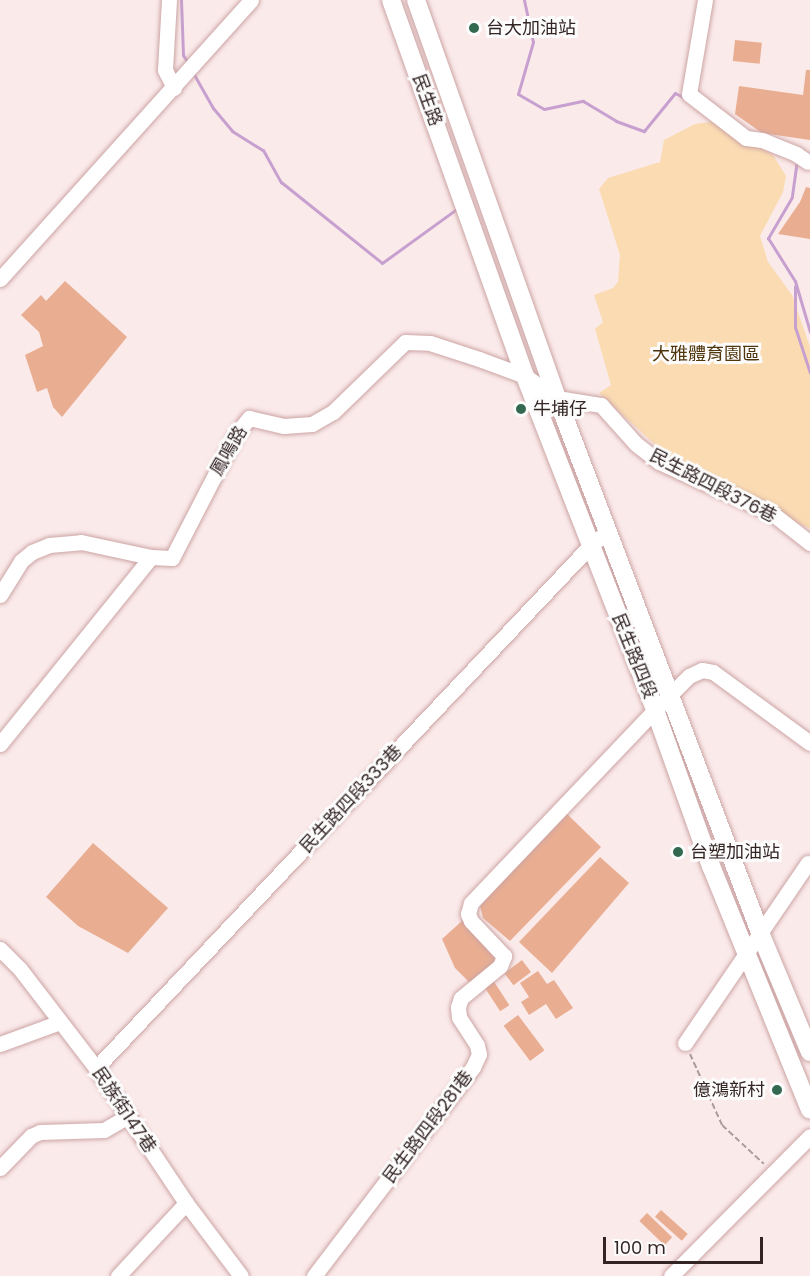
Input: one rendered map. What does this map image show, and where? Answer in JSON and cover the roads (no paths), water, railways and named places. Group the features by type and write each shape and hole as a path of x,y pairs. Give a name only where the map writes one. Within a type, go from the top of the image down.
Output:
{"main road":[{"name":"民生路","path":"391,0 464,199"},
{"name":"民生路","path":"416,0 485,190"},
{"name":"民生路四段","path":"485,190 557,398 761,935 810,1052"},
{"name":"民生路四段","path":"464,199 525,376 747,954 810,1110"}],"street":[{"path":"169,0 165,70 174,88"},
{"path":"0,279 251,0"},
{"path":"705,0 689,93 746,138 762,140 796,154 807,162"},
{"name":"鳳鳴路","path":"0,595 21,561 32,552 49,545 81,542 151,557 172,558 236,434 249,418 284,426 312,424 333,412 405,342 430,343 525,376 557,398"},
{"name":"民生路四段376巷","path":"557,398 601,405 636,444 659,462 773,514 810,543"},
{"name":"民生路四段333巷","path":"96,1068 590,546 608,531"},
{"path":"0,744 151,557"},
{"path":"655,710 689,676 702,670 713,672 810,743"},
{"name":"民生路四段281巷","path":"314,1276 473,1067 479,1054 477,1045 459,1017 458,1007 461,998 500,966 504,956 471,921 468,914 471,903 655,710"},
{"path":"685,1043 761,935 808,863"},
{"name":"民族街147巷","path":"0,949 20,969 96,1068 186,1203 241,1276"},
{"path":"0,1044 60,1022"},
{"path":"0,1168 30,1136 40,1132 104,1130 128,1116"},
{"path":"671,1276 810,1136"},
{"path":"118,1276 186,1203"}],"waterway":[{"path":"181,0 183,55 188,63"},
{"path":"524,0 533,42 518,94 544,109 583,101 616,121 644,131 675,93 685,98"},
{"path":"192,71 213,108 232,131 263,150 281,182 382,263 458,208"},
{"path":"797,160 792,197 768,238 795,281 810,332"},
{"path":"795,286 795,327 810,373"}],"place":[{"name":"台大加油站","path":"474,28"},
{"name":"牛埔仔","path":"521,409"},
{"name":"台塑加油站","path":"678,852"},
{"name":"億鴻新村","path":"777,1090"}],"park label":[{"name":"大雅體育園區","path":"706,354"}]}
